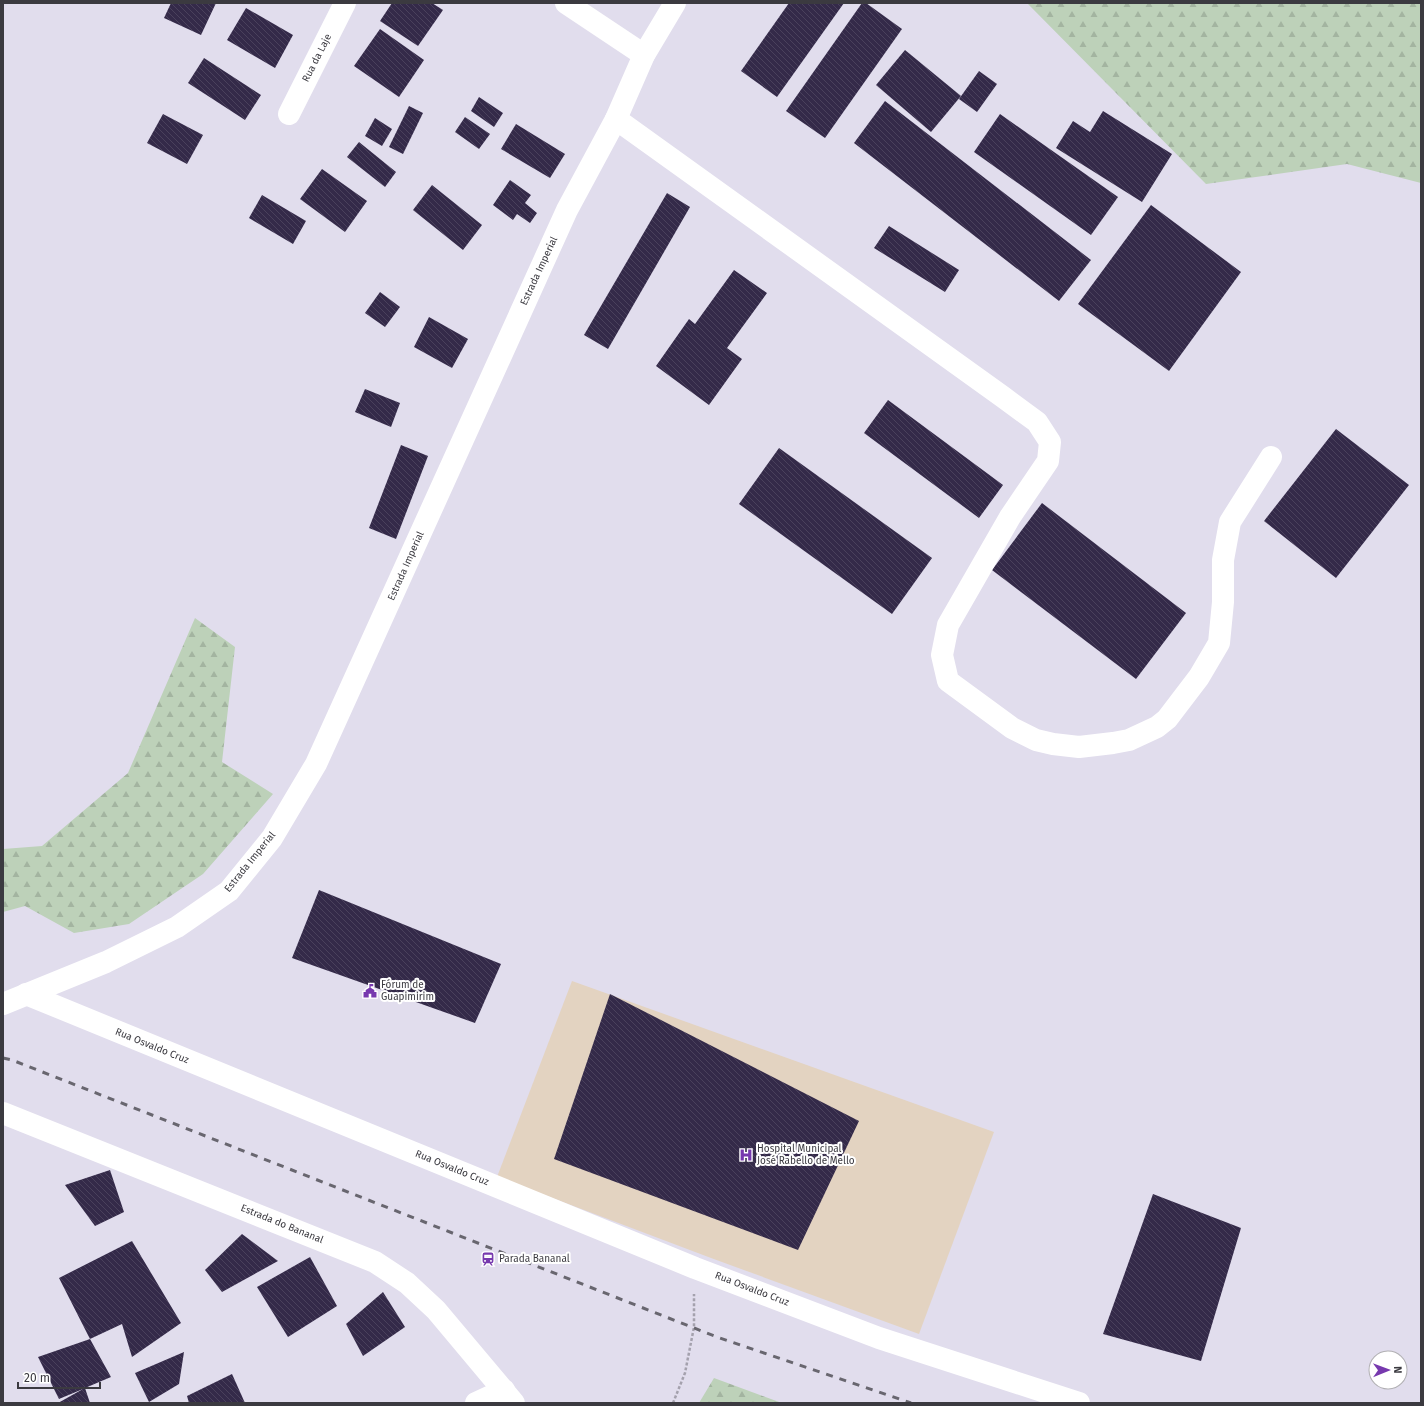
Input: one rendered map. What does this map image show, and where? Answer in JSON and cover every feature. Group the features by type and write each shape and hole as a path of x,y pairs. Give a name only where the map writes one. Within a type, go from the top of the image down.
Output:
{"street":[{"name":"Rua da Laje","path":"289,114 345,3"},
{"path":"566,3 644,55"},
{"name":"Estrada Imperial","path":"3,1004 106,962 177,927 229,891 272,838 316,764 567,210 616,120 644,55 675,3"},
{"path":"616,120 1003,396 1037,422 1050,442 1048,461 1010,517 948,625 942,655 948,681 1018,731 1036,740 1053,744 1079,747 1129,740 1157,727 1167,719 1199,677 1219,642 1223,602 1223,560 1230,522 1271,457"},
{"name":"Rua Osvaldo Cruz","path":"26,994 695,1268 879,1338 1079,1403"},
{"name":"Estrada do Bananal","path":"3,1113 375,1262 407,1283 436,1310 509,1396"},
{"path":"476,1403 509,1396"}],"path":[{"path":"673,1403 685,1373 694,1327 695,1268"}],"shaded area":[{"name":"Hospital Municipal José Rabello de Mello","path":"572,981 994,1132 919,1334 711,1258 497,1177"}],"green space":[{"path":"1027,3 1421,3 1421,183 1347,164 1206,184"},
{"path":"195,618 235,647 222,762 273,794 203,874 129,924 74,933 25,906 3,912 3,849 42,846 128,773"},
{"path":"714,1378 782,1403 699,1403"}],"building":[{"path":"171,3 216,3 201,35 164,18"},
{"path":"392,3 432,3 443,10 418,46 380,21"},
{"path":"789,3 844,3 777,97 741,71"},
{"path":"862,3 866,3 902,29 825,138 786,111"},
{"path":"246,8 293,35 275,68 227,40"},
{"path":"380,29 424,60 399,97 354,66"},
{"path":"905,50 961,96 931,132 876,85"},
{"path":"204,58 261,95 245,120 188,83"},
{"path":"979,71 997,84 977,112 959,99"},
{"path":"479,97 503,113 494,127 471,111"},
{"path":"885,101 1091,260 1059,301 854,143"},
{"path":"409,106 423,113 403,154 389,147"},
{"path":"1103,111 1172,154 1142,202 1056,148 1073,121 1090,132"},
{"path":"163,114 203,135 187,164 147,143"},
{"path":"1000,114 1118,197 1091,235 974,152"},
{"path":"465,117 490,134 479,149 455,132"},
{"path":"375,118 392,129 382,146 365,136"},
{"path":"516,124 565,154 550,178 501,149"},
{"path":"359,142 396,172 385,187 347,157"},
{"path":"322,169 367,201 345,232 300,199"},
{"path":"510,180 531,195 525,203 537,213 530,223 517,214 513,220 493,205"},
{"path":"432,185 482,225 463,250 413,210"},
{"path":"667,193 690,207 608,349 584,335"},
{"path":"262,195 306,221 293,244 249,218"},
{"path":"1151,205 1241,272 1169,371 1078,304"},
{"path":"889,226 959,270 945,292 874,248"},
{"path":"734,270 767,293 727,348 742,359 709,405 656,366 689,319 695,324"},
{"path":"380,292 400,307 385,327 365,313"},
{"path":"429,317 468,339 452,368 414,347"},
{"path":"365,389 400,403 391,427 355,412"},
{"path":"888,400 1003,485 979,518 864,433"},
{"path":"1336,429 1409,485 1336,578 1264,521"},
{"path":"401,445 428,456 396,539 369,528"},
{"path":"779,448 932,558 892,614 739,504"},
{"path":"1042,503 1186,613 1136,679 992,570"},
{"path":"319,890 501,964 475,1023 292,958"},
{"path":"610,994 859,1121 798,1250 554,1159"},
{"path":"110,1170 124,1212 95,1226 65,1185"},
{"path":"1153,1194 1241,1228 1201,1361 1103,1334"},
{"path":"242,1234 278,1261 222,1292 205,1270"},
{"path":"132,1241 181,1323 132,1357 122,1324 90,1339 59,1278"},
{"path":"310,1257 337,1306 288,1337 257,1287"},
{"path":"383,1292 405,1327 363,1356 346,1324"},
{"path":"90,1339 111,1377 85,1388 90,1403 58,1403 83,1389 59,1399 38,1357"},
{"path":"184,1352 179,1384 149,1402 135,1373"},
{"path":"232,1374 245,1403 189,1403 187,1396"}],"railway":[{"path":"3,1058 12,1060 717,1337 911,1403"}],"place":[{"name":"Fórum de Guapimirim","path":"370,991"},
{"name":"Hospital Municipal José Rabello de Mello","path":"746,1155"},
{"name":"Parada Bananal","path":"488,1259"}]}
